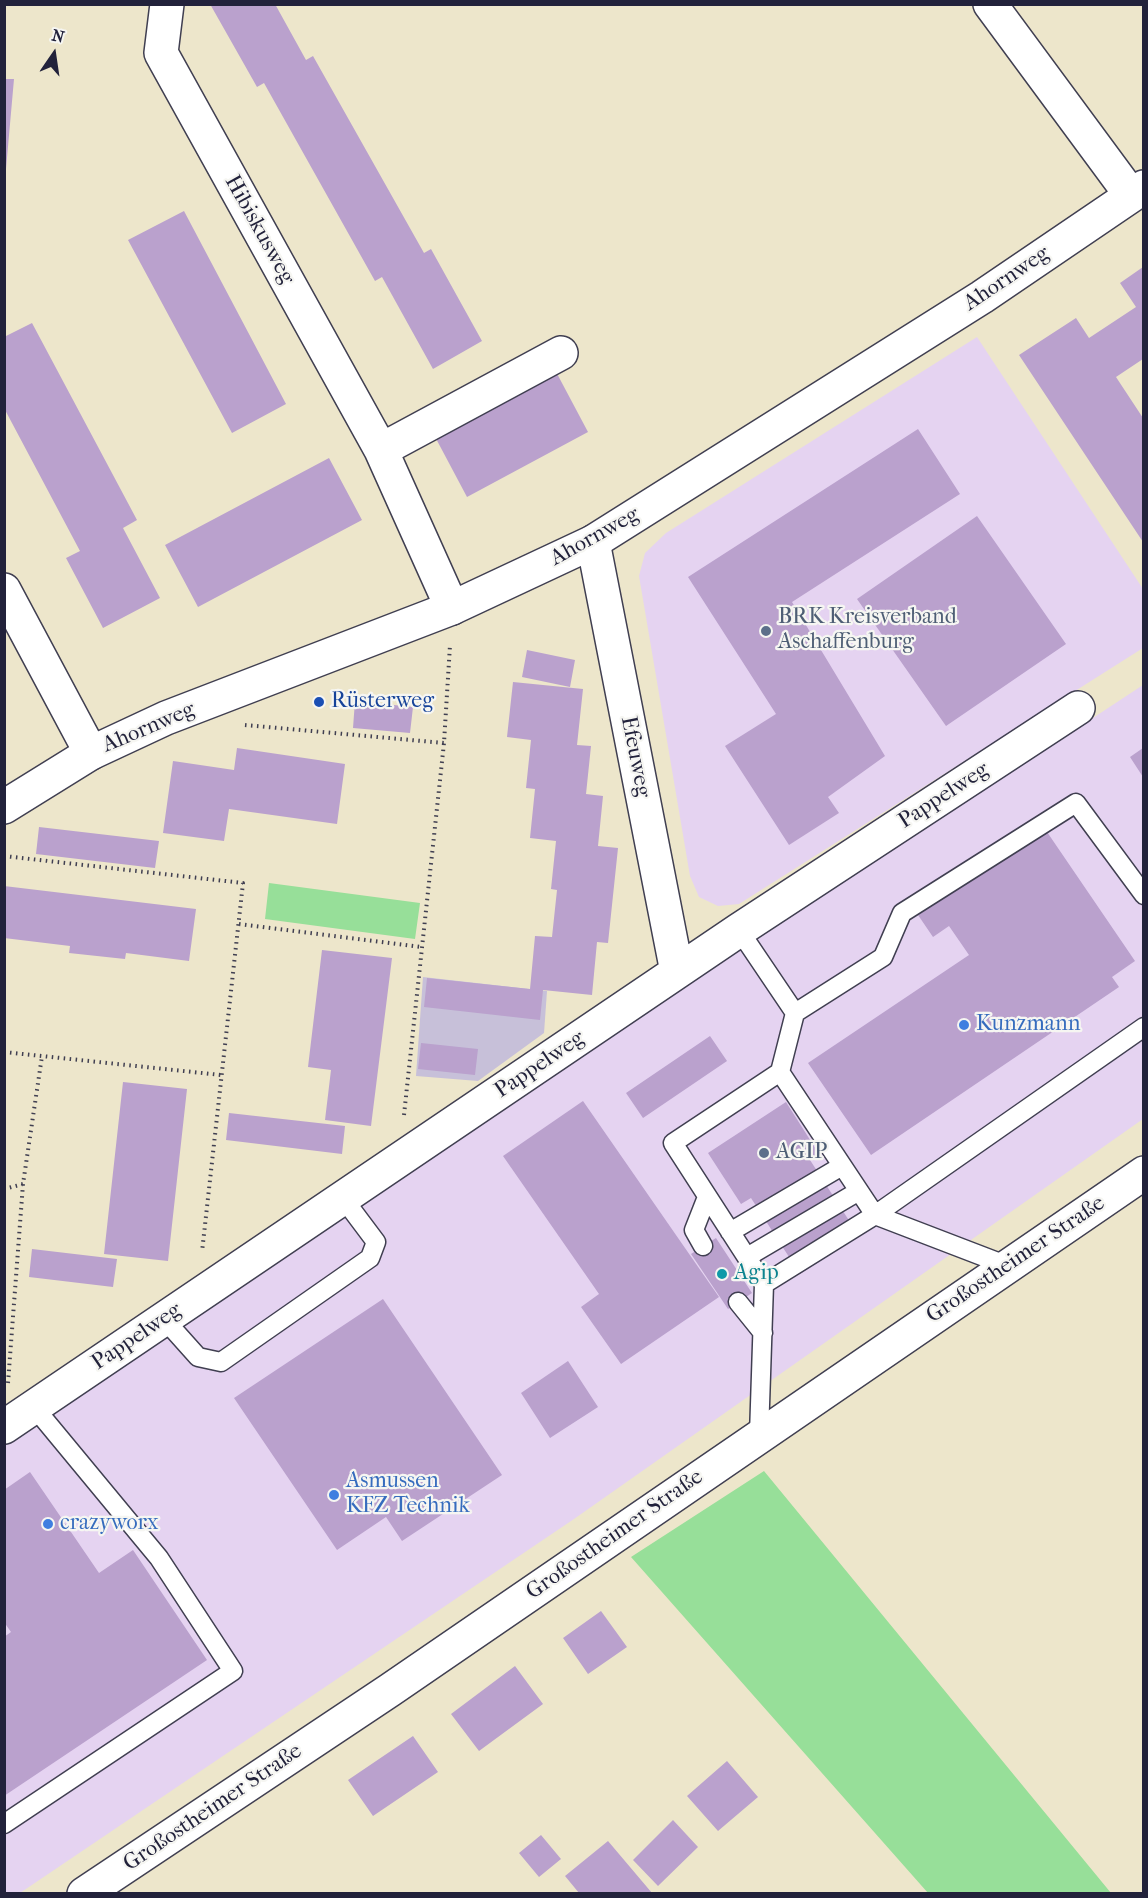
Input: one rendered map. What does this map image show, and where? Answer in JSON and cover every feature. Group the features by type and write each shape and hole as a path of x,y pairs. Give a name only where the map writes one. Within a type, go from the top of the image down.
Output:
{"street":[{"name":"Hibiskusweg","path":"167,4 161,53 381,450 452,608"},
{"path":"990,4 1137,191"},
{"name":"Ahornweg","path":"4,807 91,753 166,718 452,608 593,542 982,297 1137,191"},
{"path":"381,450 561,352"},
{"name":"Efeuweg","path":"593,542 677,972"},
{"path":"4,590 91,753"},
{"name":"Pappelweg","path":"4,1427 739,930 1078,708"},
{"name":"Großostheimer Straße","path":"84,1893 400,1683 1143,1173"}],"lane":[{"path":"759,1435 764,1284 673,1143 780,1072 795,1013 883,957 902,913 1076,803 1143,895"},
{"path":"739,930 795,1013"},
{"path":"764,1284 875,1215 1143,1027"},
{"path":"780,1072 875,1215 1008,1266"},
{"path":"730,1232 842,1166"},
{"path":"747,1257 859,1191"},
{"path":"704,1246 694,1230 707,1197"},
{"path":"164,1319 198,1357 221,1362 370,1258 376,1242 343,1198"},
{"path":"738,1302 763,1334"},
{"path":"4,1824 233,1671 159,1558 34,1407"}],"path":[{"path":"400,1159 444,743 452,608"},
{"path":"236,724 444,743"},
{"path":"4,856 243,884 196,1297"},
{"path":"239,924 421,947"},
{"path":"4,1052 221,1075"},
{"path":"7,1390 23,1184 42,1056"},
{"path":"4,1189 23,1184"}],"shaded area":[{"path":"977,337 1143,589 1143,648 739,904 718,906 699,897 690,876 639,576 645,553 666,533"},
{"path":"1143,685 1143,1119 574,1519 20,1893 5,1894 5,1440"},
{"path":"423,977 547,991 544,1033 478,1081 416,1076"}],"green space":[{"path":"269,883 420,903 415,939 265,919"},
{"path":"764,1471 1111,1893 928,1893 631,1557"}],"building":[{"path":"210,4 275,4 306,60 313,56 424,253 431,249 482,341 433,369 382,277 375,281 264,83 257,87"},
{"path":"4,79 14,79 6,169 4,169"},
{"path":"184,211 286,404 232,433 128,240"},
{"path":"1143,267 1143,359 1116,377 1143,418 1143,542 1019,355 1076,318 1089,338 1136,307 1120,283"},
{"path":"32,323 137,520 123,528 160,598 103,628 66,558 80,551 4,408 4,337"},
{"path":"554,368 588,432 467,497 433,433"},
{"name":"BRK Kreisverband Aschaffenburg","path":"918,429 960,494 792,602 885,756 828,797 839,813 789,845 725,746 776,714 688,577"},
{"path":"329,458 362,520 198,607 165,545"},
{"path":"977,516 1066,644 946,726 857,599"},
{"path":"527,650 575,660 570,687 522,677"},
{"path":"513,682 583,689 577,745 591,746 586,794 603,796 598,846 618,848 608,943 597,942 592,995 543,990 540,1020 424,1007 427,978 530,989 535,936 552,937 557,890 551,889 556,841 530,838 535,789 526,788 531,740 507,737"},
{"path":"355,701 413,707 410,733 353,728"},
{"path":"237,748 345,764 337,824 229,809 224,841 163,833 173,761 234,770"},
{"path":"1143,748 1143,777 1130,757"},
{"path":"39,827 159,841 155,868 36,854"},
{"name":"Kunzmann","path":"1045,829 1135,961 1112,977 1119,987 871,1155 808,1063 969,955 949,926 933,937 918,915"},
{"path":"4,886 196,909 189,961 126,953 125,959 69,953 70,946 4,938"},
{"path":"322,950 392,958 371,1126 325,1120 331,1070 308,1067"},
{"path":"710,1036 727,1061 643,1118 626,1093"},
{"path":"421,1043 478,1049 475,1075 418,1069"},
{"path":"123,1082 187,1089 168,1261 104,1254"},
{"path":"583,1101 719,1297 621,1364 581,1307 599,1294 503,1156"},
{"path":"786,1102 819,1154 810,1160 859,1236 800,1274 751,1198 741,1204 708,1153"},
{"path":"229,1113 345,1126 342,1154 226,1140"},
{"name":"Agip","path":"716,1238 752,1293 728,1309 691,1254"},
{"path":"32,1249 117,1259 113,1287 29,1277"},
{"path":"383,1299 502,1475 402,1541 386,1517 337,1550 234,1398"},
{"path":"568,1361 598,1407 550,1438 521,1393"},
{"path":"30,1472 99,1573 133,1550 207,1660 4,1796 4,1637 11,1632 4,1622 4,1490"},
{"path":"601,1611 627,1647 588,1674 563,1638"},
{"path":"515,1666 543,1704 479,1751 451,1714"},
{"path":"413,1736 438,1772 373,1816 348,1780"},
{"path":"727,1761 758,1797 718,1831 687,1796"},
{"path":"673,1820 698,1847 658,1886 633,1860"},
{"path":"541,1835 561,1859 539,1877 519,1853"},
{"path":"608,1841 652,1893 579,1893 565,1876"}],"place":[{"name":"BRK Kreisverband Aschaffenburg","path":"766,631"},
{"name":"Rüsterweg","path":"319,702"},
{"name":"Kunzmann","path":"964,1025"},
{"name":"AGIP","path":"764,1153"},
{"name":"Agip","path":"722,1274"},
{"name":"Asmussen KFZ Technik","path":"334,1495"},
{"name":"crazyworx","path":"48,1524"}]}
